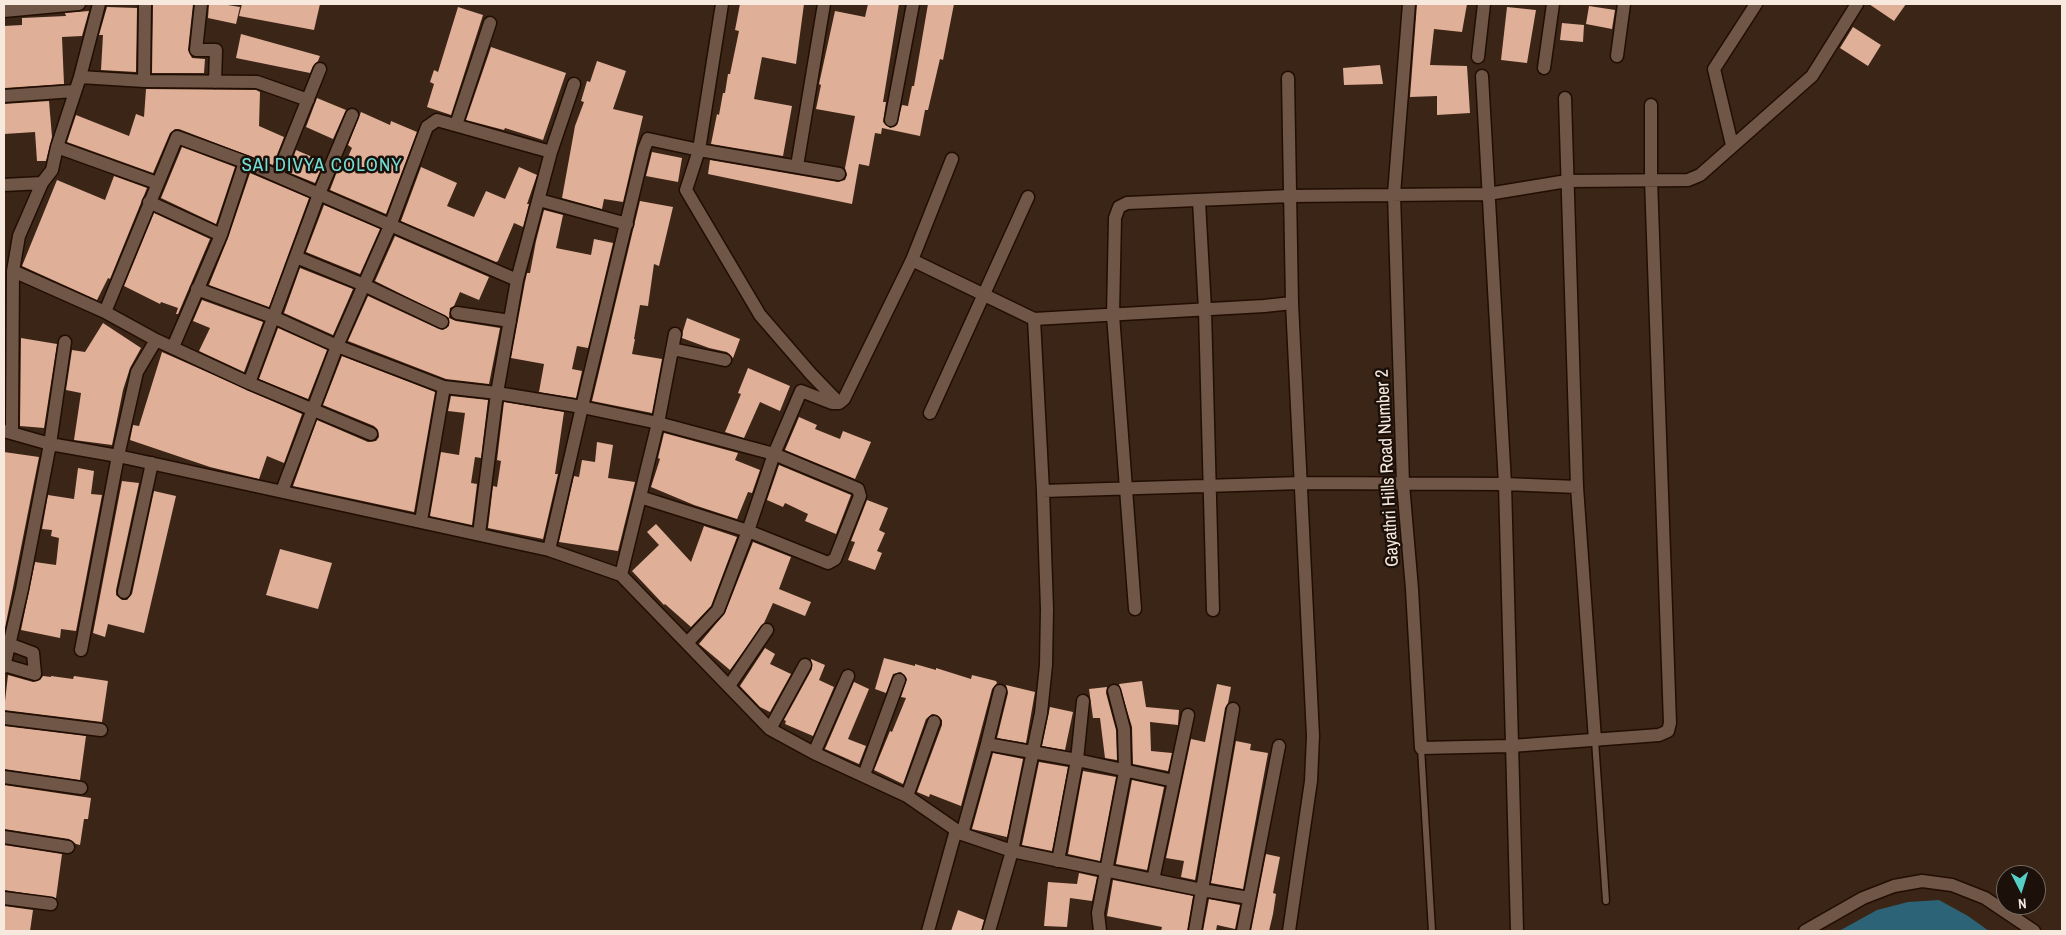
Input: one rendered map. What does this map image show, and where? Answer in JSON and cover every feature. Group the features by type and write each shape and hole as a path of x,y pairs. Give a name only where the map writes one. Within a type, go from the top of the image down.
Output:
{"street":[{"path":"4,11 79,4"},
{"path":"99,4 80,77 57,147 52,170 42,183 19,236 13,271 8,432 50,444 152,463 549,550 622,575 770,729 814,753 907,796 959,832 1012,850 1249,898"},
{"path":"144,81 145,4"},
{"path":"202,4 196,50 216,50 215,82"},
{"path":"722,4 699,150 686,190 760,315 839,403"},
{"path":"797,166 824,4"},
{"path":"891,120 913,4"},
{"name":"Gayathri Hills Road Number 2","path":"1408,4 1394,194 1403,484 1412,589 1421,748"},
{"path":"1478,57 1484,4"},
{"path":"1544,68 1553,4"},
{"path":"1617,56 1624,4"},
{"path":"1732,145 1714,69 1756,4"},
{"path":"1135,609 1113,315 1115,218 1119,206 1127,203 1290,196 1488,194 1567,181 1688,180 1695,178 1812,76 1857,4"},
{"path":"456,125 490,23"},
{"path":"278,176 320,69"},
{"path":"1482,76 1504,484 1517,929"},
{"path":"80,77 144,81 257,82 308,100"},
{"path":"1288,78 1292,303 1313,736 1311,781 1289,931"},
{"path":"479,534 497,393 517,280 551,152 574,84"},
{"path":"4,96 74,91"},
{"path":"1564,98 1577,487 1595,740"},
{"path":"1421,748 1511,746 1595,740 1659,735 1668,730 1670,723 1651,179 1651,104"},
{"path":"249,383 319,194 352,115"},
{"path":"282,491 337,346 390,226 427,127 437,120 551,152"},
{"path":"105,312 177,137 245,162 517,280"},
{"path":"549,550 644,149 648,139 699,150 839,174"},
{"path":"57,147 157,184"},
{"path":"687,643 718,610 748,531 774,454 801,391 832,403 839,403 844,399 912,260 952,159"},
{"path":"173,347 221,235 245,162"},
{"path":"4,185 42,183"},
{"path":"930,413 1028,197"},
{"path":"539,200 627,224"},
{"path":"1199,201 1206,310 1213,610"},
{"path":"149,202 221,235"},
{"path":"296,257 364,285 442,322"},
{"path":"912,260 1034,319 1206,310 1292,303"},
{"path":"13,271 105,312 156,340 249,383 371,434"},
{"path":"197,288 273,317 337,346 444,387 497,393 658,422 774,454 852,486 858,489 860,496 833,562 828,563 748,531 640,497"},
{"path":"457,313 510,321"},
{"path":"989,931 1012,850 1042,713 1046,665 1047,609 1043,490 1034,319"},
{"path":"622,575 658,422 675,334"},
{"path":"81,650 118,456 137,372 156,340"},
{"path":"9,644 33,654 35,674 4,666 9,644 22,589 50,444 66,342"},
{"path":"672,349 725,360"},
{"path":"421,521 444,387"},
{"path":"124,592 152,463"},
{"path":"1043,490 1301,483 1504,484 1577,487"},
{"path":"729,686 767,630"},
{"path":"770,729 805,665"},
{"path":"814,753 848,676"},
{"path":"864,775 899,680"},
{"path":"928,931 987,744 1000,691"},
{"path":"1100,931 1098,913 1125,772 1124,729 1114,691"},
{"path":"1058,860 1077,760 1083,701"},
{"path":"1195,931 1233,709"},
{"path":"1153,880 1188,715"},
{"path":"4,718 101,730"},
{"path":"907,796 934,722"},
{"path":"987,744 1077,760 1125,772 1174,781"},
{"path":"1243,931 1279,746"},
{"path":"4,777 81,788"},
{"path":"4,837 68,847"},
{"path":"1805,931 1863,898 1894,886 1922,881 1952,885 1985,898 2034,931"},
{"path":"4,898 51,904"}],"lane":[{"path":"1595,740 1606,901"},
{"name":"Gayathri Hills Road Number 2","path":"1421,748 1432,931"}],"water":[{"path":"1939,900 1968,916 1989,931 1839,931 1877,910 1908,902"}],"building":[{"path":"153,4 193,4 188,50 192,58 205,59 204,73 152,73"},
{"path":"209,4 240,7 236,24 208,18"},
{"path":"242,4 320,4 314,30 239,16"},
{"path":"740,4 804,4 796,64 762,57 754,99 792,106 783,156 711,144 717,114 719,115 728,74 730,74 739,31 735,30"},
{"path":"868,4 899,4 883,102 886,102 883,122 890,128 897,125 902,105 908,106 912,86 914,86 928,4 954,4 943,60 940,59 928,110 925,110 920,136 882,128 881,134 875,133 869,166 859,164 852,204 708,174 710,160 838,182 845,180 847,175 845,168 855,116 816,109 821,85 819,84 835,11 865,17"},
{"path":"1417,4 1467,4 1462,32 1434,29 1430,65 1467,66 1470,113 1437,115 1437,96 1410,97"},
{"path":"1869,4 1906,4 1894,21"},
{"path":"1589,6 1615,10 1612,29 1586,24"},
{"path":"107,7 137,8 136,72 101,70 103,35 99,35"},
{"path":"458,7 483,15 451,115 427,107 434,84 430,82 434,70 438,72"},
{"path":"1507,7 1536,10 1527,63 1501,60"},
{"path":"89,11 82,36 62,37 64,84 5,88 4,26 22,25 22,18 66,16 65,13"},
{"path":"1562,23 1584,25 1583,42 1560,40"},
{"path":"1853,27 1881,45 1868,66 1840,48"},
{"path":"241,34 320,56 310,73 236,58"},
{"path":"491,47 566,73 543,140 505,128 504,130 466,120"},
{"path":"597,61 626,71 613,109 643,116 623,202 604,199 602,209 562,198 575,126 584,102 581,101 587,81 590,82"},
{"path":"1380,65 1383,84 1344,85 1343,68"},
{"path":"146,89 256,90 260,92 259,126 284,137 273,165 179,129 175,129 170,133 153,173 67,142 76,115 129,136 136,114 144,117"},
{"path":"317,98 346,110 333,139 306,127"},
{"path":"49,101 52,137 46,161 37,161 35,132 4,134 4,104"},
{"path":"361,112 390,125 391,121 417,132 386,214 330,190 338,169 342,170 352,148 348,145"},
{"path":"182,147 235,167 216,224 161,198"},
{"path":"296,150 324,162 315,183 288,172"},
{"path":"652,152 682,158 678,182 646,176"},
{"path":"421,167 457,183 447,206 474,217 486,191 505,199 519,167 537,175 527,204 529,204 523,227 514,223 498,261 496,262 401,221"},
{"path":"250,173 309,198 269,307 209,285 228,238"},
{"path":"114,176 147,188 110,279 108,278 97,300 22,266 57,180 105,200"},
{"path":"640,201 673,207 659,266 654,264 648,306 640,305 632,354 662,359 652,413 592,401"},
{"path":"324,205 380,229 360,274 306,252"},
{"path":"544,210 563,215 556,248 591,255 594,239 613,243 588,348 577,346 572,369 582,371 576,398 539,392 544,364 511,358 527,273 530,273"},
{"path":"154,213 210,239 178,314 176,314 178,308 161,302 160,304 124,286"},
{"path":"395,236 489,277 479,300 460,292 454,306 450,308 449,318 375,281"},
{"path":"300,268 353,289 333,335 284,313"},
{"path":"368,296 443,330 449,326 449,318 456,321 500,328 489,384 446,379 348,341"},
{"path":"202,300 263,322 244,372 199,351 210,328 193,321"},
{"path":"687,318 740,339 733,358 727,352 709,348 682,338"},
{"path":"103,323 141,348 130,368 123,390 112,445 74,440 81,393 66,390 72,350 85,352"},
{"path":"278,328 327,350 308,399 259,379"},
{"path":"21,338 57,344 44,428 20,426"},
{"path":"162,352 302,414 284,463 267,456 259,479 210,467 130,440 133,425 139,426"},
{"path":"342,356 435,392 414,512 293,486 317,420 368,442 376,441 379,437 378,430 374,426 323,405"},
{"path":"748,368 790,386 780,411 760,402 744,438 725,432 741,394 738,393"},
{"path":"451,396 488,400 481,458 475,457 471,483 477,484 472,525 430,516 441,452 459,455 465,413 448,411"},
{"path":"504,402 564,412 555,474 558,474 543,539 488,528 493,486 497,487 501,461 497,460"},
{"path":"799,417 817,425 815,429 840,439 843,431 871,442 855,479 785,450"},
{"path":"664,433 738,453 735,460 760,470 752,493 748,492 737,519 694,505 651,487 660,459 658,458"},
{"path":"597,442 613,445 608,478 635,482 618,551 559,542 574,476 579,477 582,460 595,462"},
{"path":"4,452 39,457 5,628 4,628"},
{"path":"779,465 851,495 836,534 805,521 808,514 785,503 783,507 767,500"},
{"path":"78,468 94,471 91,494 102,495 76,631 61,629 60,638 21,630 35,562 56,565 59,538 51,536 52,530 42,529 48,495 74,499"},
{"path":"122,481 139,483 116,590 116,595 122,600 127,600 132,594 154,491 176,496 144,633 108,624 105,637 93,633"},
{"path":"867,500 888,508 879,530 885,533 877,551 882,553 875,570 848,560 855,542 851,541"},
{"path":"656,524 691,562 704,526 737,537 711,606 691,627 664,605 632,571 659,545 647,532"},
{"path":"753,542 791,557 779,589 811,602 805,616 773,603 764,623 730,670 699,644 725,613"},
{"path":"280,549 332,563 318,609 266,595"},
{"path":"765,648 775,654 770,664 791,674 770,712 760,707 740,686"},
{"path":"884,658 915,666 915,664 936,670 936,668 971,679 972,675 996,681 997,683 992,689 961,806 930,794 929,797 917,792 942,725 942,720 937,715 932,714 926,719 903,784 874,770 906,698 901,697 907,679 901,672 893,674 886,693 875,689"},
{"path":"811,659 825,665 819,680 834,687 813,736 785,724 786,721 784,720 812,669"},
{"path":"8,675 33,682 40,680 43,676 73,679 74,676 108,681 102,722 4,710"},
{"path":"1142,681 1146,707 1179,710 1178,725 1150,722 1151,751 1172,753 1168,771 1133,764 1132,727 1119,684"},
{"path":"854,682 869,689 848,739 866,746 859,764 825,749"},
{"path":"1217,684 1231,687 1228,703 1225,708 1195,880 1181,877 1184,861 1166,858 1191,739 1205,742"},
{"path":"1006,685 1035,692 1026,743 997,738 1008,693"},
{"path":"1107,687 1106,693 1116,730 1117,760 1105,758 1100,718 1093,718 1089,689"},
{"path":"1050,707 1073,712 1065,750 1042,746"},
{"path":"4,726 86,736 80,780 4,769"},
{"path":"1236,741 1251,744 1250,750 1268,753 1243,889 1211,883"},
{"path":"993,753 1023,759 1007,837 972,829"},
{"path":"1039,762 1068,767 1052,851 1022,845"},
{"path":"1083,771 1116,777 1100,861 1068,854"},
{"path":"1132,780 1164,787 1147,870 1116,864"},
{"path":"4,785 91,798 88,819 84,819 80,845 69,839 4,829"},
{"path":"4,845 62,854 56,898 4,890"},
{"path":"1266,854 1280,857 1273,893 1276,894 1273,914 1269,931 1251,931"},
{"path":"1079,873 1097,877 1092,901 1070,898 1067,927 1044,926 1048,882 1077,884"},
{"path":"1113,880 1193,896 1187,931 1161,931 1162,927 1107,916"},
{"path":"1209,899 1240,905 1235,929 1217,925 1216,931 1203,931"},
{"path":"4,906 33,910 30,931 4,931"},
{"path":"958,910 984,920 981,931 951,931"}],"district":[{"name":"SAI DIVYA COLONY","path":"322,166"}]}
